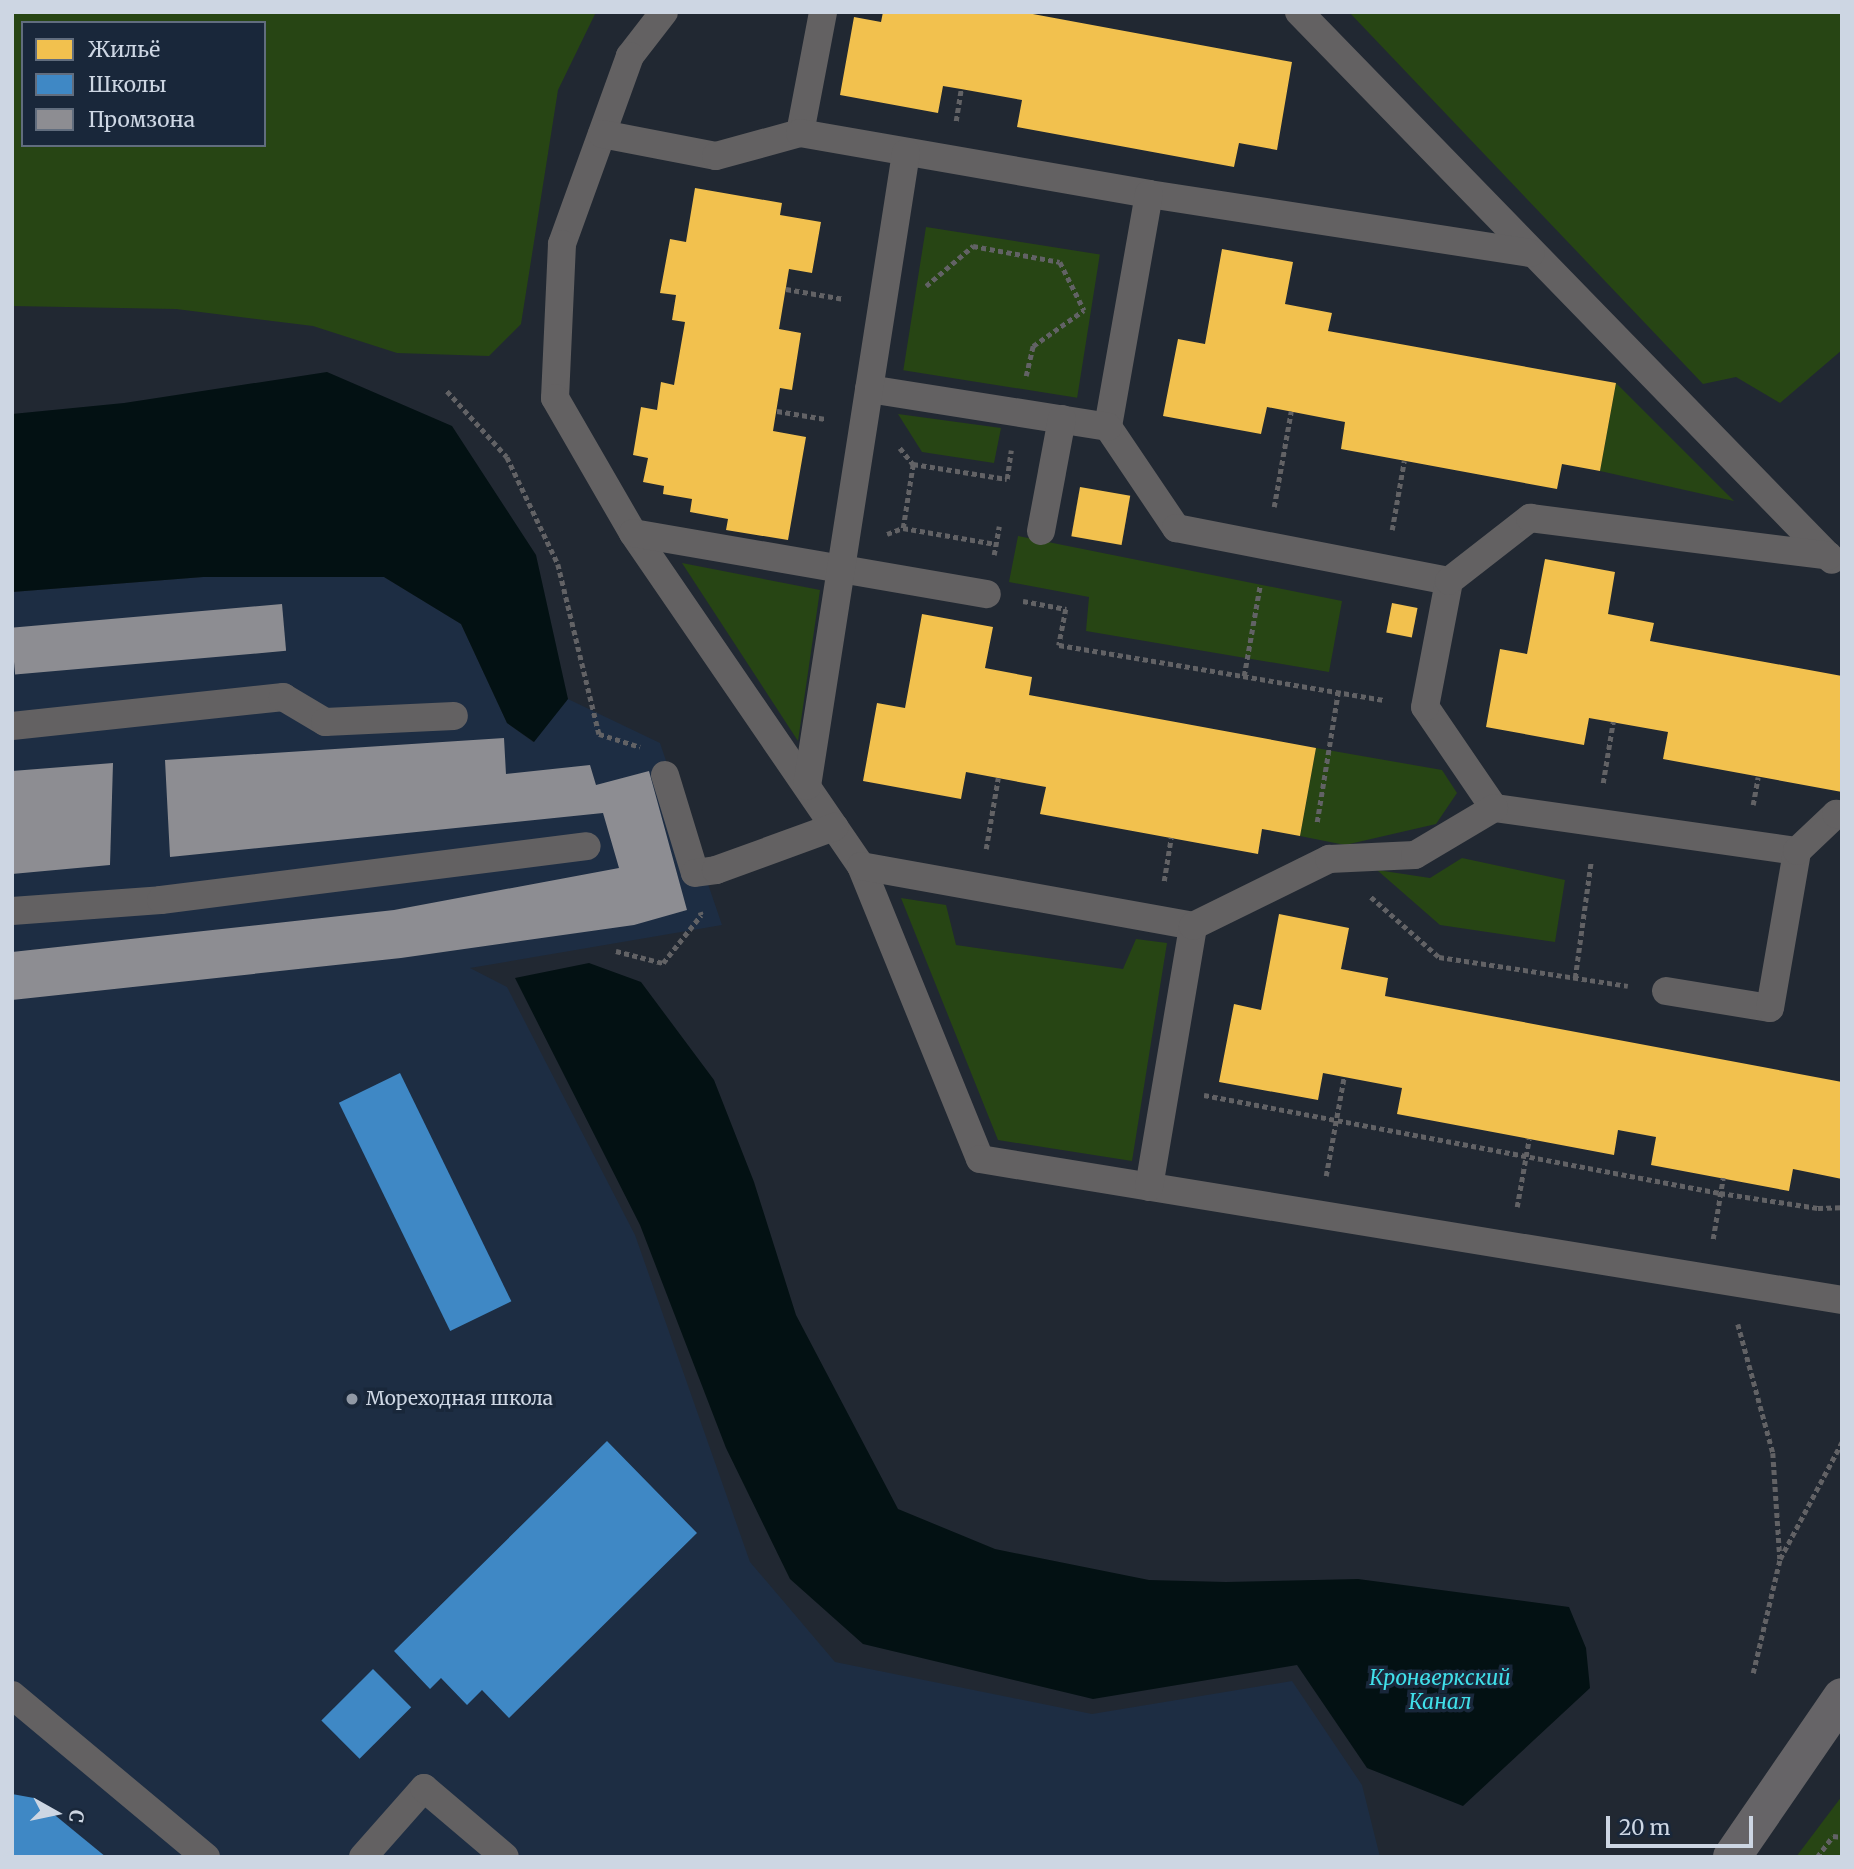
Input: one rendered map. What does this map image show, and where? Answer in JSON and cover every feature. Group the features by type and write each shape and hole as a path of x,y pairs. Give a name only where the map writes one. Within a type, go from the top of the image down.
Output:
{"main road":[{"path":"1732,1857 1842,1697"}],"lane":[{"path":"664,12 630,55 562,244 555,398 633,533 861,866 980,1159 1842,1300"},
{"path":"800,133 823,12"},
{"path":"1299,12 1530,253 1835,563"},
{"path":"602,134 716,156 800,133 1149,194 1530,253"},
{"path":"807,786 906,153"},
{"path":"1149,194 1108,427 1176,528 1449,581"},
{"path":"868,397 1062,419 1108,427"},
{"path":"1041,531 1062,419"},
{"path":"1494,808 1425,707 1449,581 1530,518 1835,563"},
{"path":"633,533 842,559 987,594"},
{"path":"12,726 283,697 325,722 454,716"},
{"path":"666,775 695,873 716,870 834,827"},
{"path":"861,866 1193,926 1319,864 1415,855 1494,808 1797,851"},
{"path":"1666,991 1770,1008 1797,851 1836,814 1842,815"},
{"path":"12,911 162,900 587,846"},
{"path":"1149,1187 1193,926"},
{"path":"12,1695 206,1857"},
{"path":"363,1857 424,1788 505,1857"}],"path":[{"path":"886,282 924,288 973,246 1060,262 1084,310 1127,316"},
{"path":"786,289 822,295"},
{"path":"447,391 507,457 558,564 599,734 650,751 666,775"},
{"path":"868,397 913,464 903,528"},
{"path":"777,411 797,415"},
{"path":"1244,676 1291,412"},
{"path":"1385,569 1404,461"},
{"path":"913,464 1007,479"},
{"path":"842,559 903,528 996,544"},
{"path":"987,594 1066,609 1059,645 1425,707"},
{"path":"1338,692 1319,864 1438,957 1666,991"},
{"path":"980,888 998,778"},
{"path":"616,951 663,963 701,915 695,873"},
{"path":"1319,1214 1344,1077"},
{"path":"1166,1087 1527,1154 1720,1194 1818,1208 1842,1207"},
{"path":"1509,1246 1529,1139"},
{"path":"1723,1178 1717,1280 1773,1453 1780,1559"},
{"path":"1754,1673 1780,1559 1842,1442"},
{"path":"1817,1857 1833,1836 1842,1837"}],"shaded area":[{"name":"Мореходная школа","path":"203,577 384,577 461,624 507,723 533,742 568,699 660,743 722,925 470,968 507,987 635,1235 750,1562 835,1662 1092,1714 1292,1681 1362,1785 1380,1857 12,1857 12,592"}],"green space":[{"path":"12,12 596,12 558,90 521,324 489,356 397,353 313,326 176,309 12,306"},
{"path":"1349,12 1842,12 1842,350 1780,403 1736,377 1703,384"},
{"path":"926,227 1100,255 1077,398 903,370"},
{"path":"1616,383 1734,501 1600,471"},
{"path":"898,414 1001,428 994,463 922,452"},
{"path":"1018,536 1342,601 1329,672 1086,631 1089,597 1009,582"},
{"path":"682,563 820,590 798,741"},
{"path":"1316,748 1442,770 1457,793 1436,824 1345,845 1300,836"},
{"path":"1462,858 1565,880 1555,942 1440,925 1377,870 1430,878"},
{"path":"901,898 946,905 956,945 1123,969 1136,939 1167,943 1132,1161 998,1140"},
{"path":"1842,1796 1842,1857 1796,1857"}],"water":[{"path":"327,372 452,426 536,555 568,699 534,742 507,723 461,624 384,577 203,577 12,592 12,414 124,403"},
{"name":"Кронверкский Канал","path":"589,963 641,982 714,1080 754,1182 796,1315 898,1509 995,1549 1149,1580 1226,1582 1358,1579 1569,1607 1586,1648 1590,1688 1463,1806 1367,1768 1297,1665 1093,1699 863,1644 790,1579 726,1448 640,1225 515,978"}],"building: Жильё":[{"path":"883,12 1022,12 1292,62 1277,150 1239,143 1234,167 1017,127 1022,100 943,86 938,113 840,95 854,17 881,22"},
{"path":"695,188 782,203 780,215 821,222 812,273 789,269 779,329 801,333 792,390 780,388 773,431 806,437 788,540 726,530 728,519 690,512 692,499 663,494 664,486 643,482 648,458 633,455 641,407 657,410 661,382 674,385 685,322 672,320 676,295 660,293 670,239 686,242"},
{"path":"1222,249 1293,262 1285,304 1332,313 1328,331 1616,383 1600,471 1562,464 1557,489 1341,449 1345,422 1267,407 1261,434 1163,416 1178,339 1205,344"},
{"path":"1080,487 1130,496 1122,545 1071,536"},
{"path":"1545,559 1615,572 1608,614 1654,623 1650,641 1842,676 1842,792 1663,759 1668,732 1589,718 1584,745 1486,727 1500,649 1527,654"},
{"path":"1392,603 1418,608 1412,637 1386,632"},
{"path":"922,614 993,627 985,668 1032,677 1029,695 1316,748 1300,836 1262,829 1258,854 1040,814 1046,787 966,772 961,799 863,781 877,703 905,708"},
{"path":"1279,914 1349,928 1341,969 1388,978 1385,996 1842,1082 1842,1179 1793,1169 1789,1191 1651,1165 1656,1137 1618,1130 1614,1155 1397,1114 1402,1088 1323,1073 1318,1100 1219,1082 1234,1004 1261,1010"}],"building: Школы":[{"path":"400,1073 511,1301 450,1331 339,1103"},
{"path":"607,1441 697,1533 509,1718 482,1690 467,1705 441,1678 430,1689 394,1651"},
{"path":"373,1669 411,1707 360,1759 321,1721"},
{"path":"12,1794 34,1798 106,1857 12,1857"}],"building: Промзона":[{"path":"282,604 286,651 15,675 12,628"},
{"path":"504,738 506,774 590,765 596,785 649,771 687,910 634,925 401,958 12,1000 12,952 394,910 619,868 603,813 170,857 165,760"},
{"path":"113,763 110,865 12,874 12,771"}],"place":[{"name":"Мореходная школа","path":"352,1399"}]}
